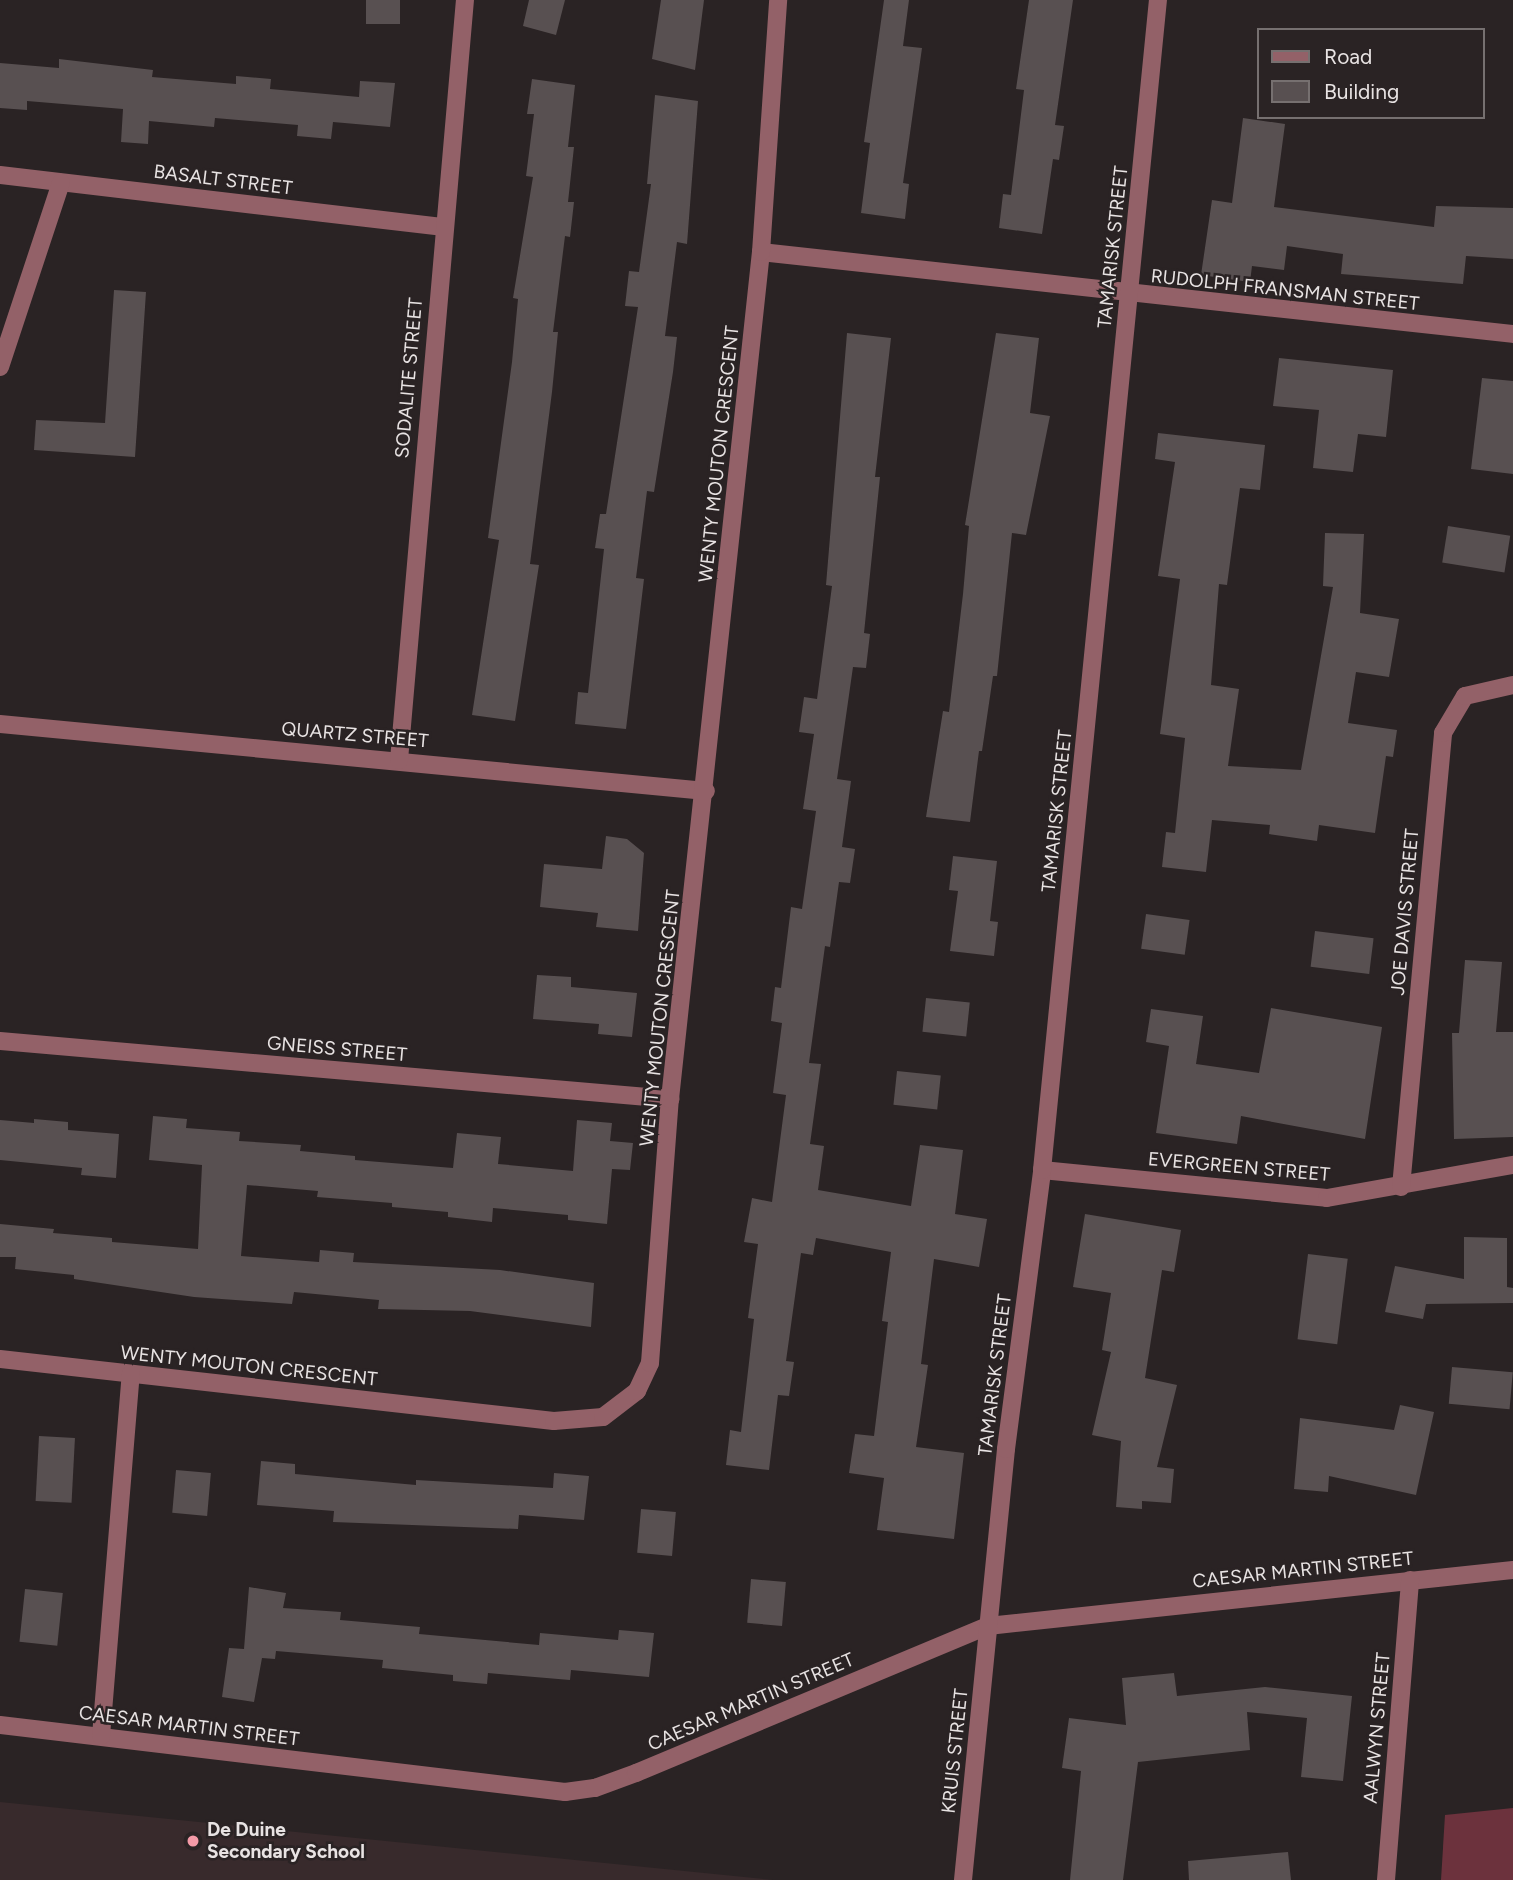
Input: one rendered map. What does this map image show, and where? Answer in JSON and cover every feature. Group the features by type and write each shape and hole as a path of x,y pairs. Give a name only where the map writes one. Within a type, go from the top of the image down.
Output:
{"street":[{"name":"SODALITE STREET","path":"399,760 442,227 465,0"},
{"name":"WENTY MOUTON CRESCENT","path":"0,1359 554,1421 603,1417 637,1391 650,1363 670,1099 706,791 761,252 778,0"},
{"name":"TAMARISK STREET","path":"988,1626 1042,1170 1158,0"},
{"name":"BASALT STREET","path":"0,175 442,227"},
{"path":"0,366 61,183"},
{"name":"RUDOLPH FRANSMAN STREET","path":"761,252 1130,295 1513,334"},
{"name":"JOE DAVIS STREET","path":"1402,1187 1443,733 1465,696 1513,685"},
{"name":"QUARTZ STREET","path":"0,724 706,791"},
{"name":"GNEISS STREET","path":"0,1041 670,1099"},
{"name":"EVERGREEN STREET","path":"1042,1170 1327,1198 1402,1187 1513,1165"},
{"path":"101,1736 131,1374"},
{"name":"CAESAR MARTIN STREET","path":"0,1725 565,1792 595,1788 636,1773 988,1626 1513,1570"},
{"name":"AALWYN STREET","path":"1386,1880 1410,1580"},
{"name":"KRUIS STREET","path":"963,1880 988,1626"}],"shaded area":[{"name":"De Duine Secondary School","path":"0,1802 773,1880 0,1880"},
{"path":"1513,1808 1513,1880 1441,1880 1445,1815"}],"building":[{"path":"366,0 400,0 400,24 366,24"},
{"path":"529,0 565,0 556,35 523,26"},
{"path":"661,0 704,0 695,70 652,59"},
{"path":"884,0 909,0 903,46 922,48 903,183 909,184 905,219 861,213 870,143 864,142"},
{"path":"1029,0 1073,0 1055,125 1064,126 1059,160 1053,159 1042,234 999,228 1003,194 1011,195 1024,90 1016,89"},
{"path":"59,59 153,70 152,77 236,84 236,76 271,79 270,89 359,97 360,81 395,83 390,127 333,122 331,139 297,136 298,125 215,118 214,127 149,121 148,144 121,142 123,109 27,101 27,110 0,108 0,63 59,68"},
{"path":"532,79 575,85 568,147 574,147 568,202 574,202 570,237 565,236 553,332 558,332 530,564 539,565 515,721 472,715 499,540 488,538 512,362 518,299 513,298 533,177 526,176 534,114 527,114"},
{"path":"655,95 698,101 687,244 677,242 665,336 677,337 673,372 654,492 647,491 636,578 644,579 626,729 575,724 578,692 588,693 604,549 595,548 600,514 606,514 638,307 625,306 629,271 639,272 651,184 647,184"},
{"path":"1243,118 1285,124 1274,207 1434,227 1436,206 1513,208 1513,259 1466,256 1463,284 1341,274 1343,254 1287,246 1284,270 1252,266 1250,282 1201,275 1212,200 1232,203"},
{"path":"114,290 146,292 135,457 34,450 36,420 105,423"},
{"path":"847,333 891,338 875,477 880,477 864,633 870,634 866,668 853,667 837,779 851,781 842,847 855,849 850,883 839,882 830,947 825,946 809,1063 821,1064 810,1144 824,1146 818,1190 911,1206 920,1145 963,1150 955,1214 987,1219 979,1267 934,1259 921,1364 928,1365 916,1447 964,1453 954,1539 877,1530 884,1478 849,1473 855,1434 874,1436 888,1322 882,1321 891,1252 816,1238 813,1255 801,1253 786,1361 794,1362 789,1396 778,1395 769,1470 726,1465 730,1430 741,1432 754,1319 748,1318 758,1244 744,1242 752,1198 772,1202 786,1095 773,1093 782,1023 771,1021 775,987 781,988 791,907 802,909 816,811 803,809 814,734 799,732 804,697 817,699 832,586 826,585"},
{"path":"996,333 1039,338 1030,413 1050,416 1026,535 1012,533 997,676 993,676 982,751 979,751 970,822 926,817 943,711 949,712 969,526 965,525"},
{"path":"1279,358 1393,370 1386,437 1358,434 1353,472 1313,468 1319,410 1273,406"},
{"path":"1482,378 1513,381 1513,474 1471,469"},
{"path":"1158,433 1265,445 1260,490 1240,488 1227,585 1219,584 1211,685 1239,689 1228,766 1301,770 1333,587 1323,586 1325,533 1364,534 1360,613 1399,619 1389,677 1356,672 1348,723 1397,730 1393,757 1386,756 1375,833 1319,825 1317,841 1269,834 1270,825 1212,820 1206,872 1162,867 1166,832 1175,833 1185,738 1160,734 1180,579 1158,576 1175,462 1155,459"},
{"path":"1448,526 1510,536 1504,572 1442,563"},
{"path":"606,836 627,839 644,853 638,931 596,927 598,913 540,907 544,864 602,869"},
{"path":"953,856 997,861 990,921 998,922 994,956 950,951 958,891 949,890"},
{"path":"1146,914 1190,920 1185,955 1141,949"},
{"path":"1315,931 1374,938 1369,974 1311,967"},
{"path":"1465,960 1502,962 1496,1032 1513,1032 1513,1137 1454,1139 1452,1033 1459,1033"},
{"path":"537,975 571,977 571,987 637,993 632,1037 598,1034 599,1024 533,1019"},
{"path":"926,998 970,1003 966,1036 922,1032"},
{"path":"1271,1008 1382,1027 1365,1139 1241,1116 1237,1144 1156,1133 1169,1046 1146,1042 1151,1009 1203,1016 1196,1064 1259,1073"},
{"path":"897,1071 941,1076 937,1109 893,1105"},
{"path":"153,1116 187,1119 186,1128 240,1132 239,1141 301,1145 300,1151 355,1156 355,1160 453,1168 457,1133 501,1137 498,1164 573,1171 577,1120 612,1123 610,1141 633,1143 630,1170 612,1169 607,1224 568,1220 568,1215 493,1208 492,1222 448,1217 448,1212 392,1207 392,1203 317,1197 318,1191 247,1185 241,1256 319,1262 320,1250 354,1253 353,1262 500,1270 594,1283 591,1327 470,1311 378,1309 379,1300 294,1292 292,1304 194,1297 74,1279 74,1275 15,1269 16,1257 0,1257 0,1224 54,1229 53,1233 112,1238 112,1242 198,1249 202,1165 149,1160"},
{"path":"34,1119 68,1122 68,1130 119,1134 116,1178 81,1175 82,1168 0,1160 0,1120 34,1123"},
{"path":"1085,1214 1181,1230 1174,1272 1162,1270 1145,1378 1177,1385 1157,1467 1174,1469 1171,1503 1142,1501 1142,1509 1116,1507 1121,1441 1092,1435 1111,1352 1102,1350 1111,1293 1073,1287"},
{"path":"1464,1237 1507,1238 1507,1287 1513,1288 1513,1303 1426,1304 1423,1319 1385,1312 1395,1266 1464,1279"},
{"path":"1308,1254 1348,1259 1337,1344 1298,1339"},
{"path":"1452,1367 1513,1372 1510,1409 1449,1404"},
{"path":"1400,1405 1434,1412 1416,1495 1329,1476 1328,1492 1294,1489 1300,1418 1394,1430"},
{"path":"39,1436 75,1438 72,1503 36,1501"},
{"path":"261,1461 295,1464 295,1474 416,1485 416,1480 553,1488 554,1473 589,1476 584,1520 519,1515 518,1529 333,1522 334,1511 257,1505"},
{"path":"176,1470 211,1473 207,1516 172,1513"},
{"path":"641,1509 676,1512 672,1556 637,1553"},
{"path":"751,1579 786,1582 782,1626 747,1623"},
{"path":"249,1587 286,1593 283,1608 341,1612 340,1620 420,1627 419,1634 539,1645 540,1633 618,1640 619,1630 654,1633 649,1677 571,1670 570,1680 488,1673 487,1684 453,1681 453,1675 382,1668 383,1660 276,1651 275,1659 262,1658 254,1702 222,1697 229,1648 244,1649"},
{"path":"25,1589 63,1593 57,1646 19,1642"},
{"path":"1174,1673 1177,1696 1265,1687 1352,1696 1343,1781 1301,1777 1307,1718 1247,1712 1250,1750 1138,1762 1123,1880 1070,1880 1081,1771 1062,1768 1069,1718 1126,1725 1122,1678"},
{"path":"1288,1852 1291,1880 1189,1880 1188,1861"}],"place":[{"name":"De Duine Secondary School","path":"193,1841"}]}
